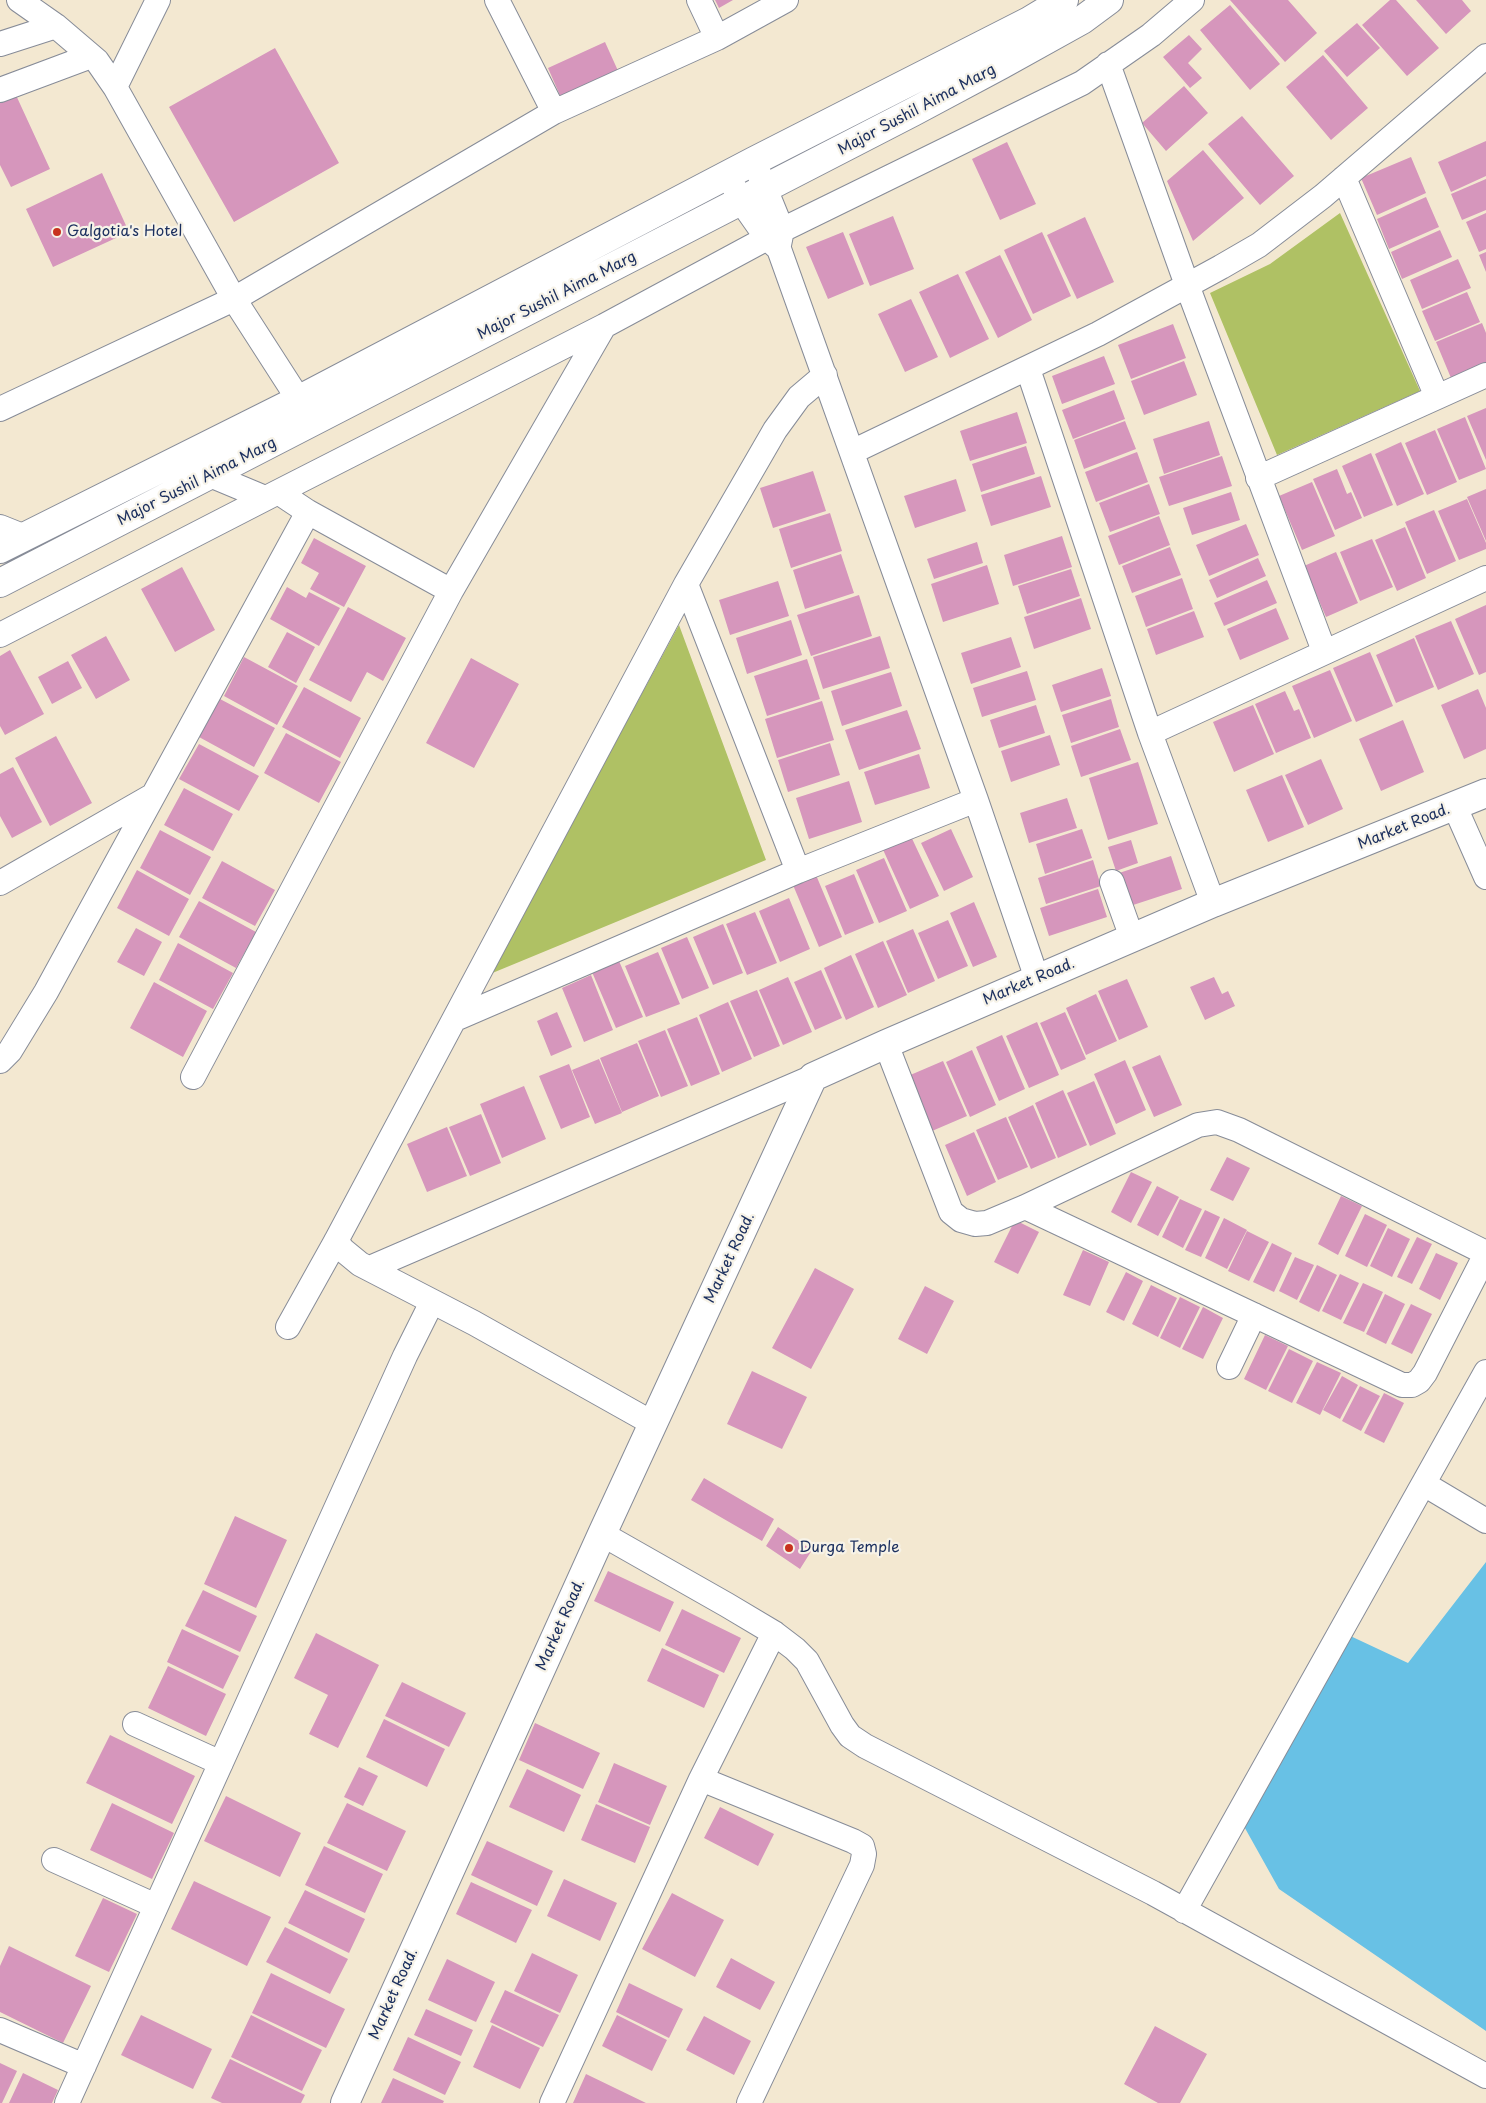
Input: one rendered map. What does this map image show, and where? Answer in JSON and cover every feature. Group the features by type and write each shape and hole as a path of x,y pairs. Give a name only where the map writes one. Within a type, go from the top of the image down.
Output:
{"street":[{"path":"19,0 56,26 91,56 115,87 234,299 305,411"},
{"path":"115,87 158,0"},
{"path":"497,0 554,112"},
{"path":"699,0 717,38"},
{"path":"0,409 234,299 554,112 717,38 786,0"},
{"name":"Major Sushil Aima Marg","path":"0,583 210,475 305,411 728,175 1029,21 1064,0"},
{"name":"Major Sushil Aima Marg","path":"0,549 12,532 305,411 741,201 1001,66 1082,20 1109,0"},
{"path":"0,635 1082,83 1151,35 1192,0"},
{"path":"0,44 56,26"},
{"path":"0,90 91,56"},
{"path":"852,452 1098,334 1258,245 1344,178 1484,63"},
{"path":"1108,64 1258,478 1324,651"},
{"path":"754,161 765,189 776,239 976,800 1037,979"},
{"path":"728,175 741,201 776,239"},
{"path":"1344,178 1437,397"},
{"path":"193,1077 451,591 604,326"},
{"path":"1028,369 1150,733 1213,903"},
{"path":"288,1327 455,1019 686,584 775,430 799,397 825,375"},
{"path":"1258,478 1486,375"},
{"path":"210,475 272,495 308,512 451,591"},
{"path":"0,1061 10,1051 46,992 308,512"},
{"path":"1150,733 1324,651 1486,578"},
{"path":"686,584 798,871"},
{"name":"Market Road.","path":"345,2103 602,1534 813,1077 1213,903 1486,793"},
{"path":"0,883 152,796"},
{"path":"455,1019 798,871 976,800"},
{"path":"1455,807 1486,876"},
{"path":"1112,882 1132,938"},
{"path":"886,1044 951,1212 961,1220 975,1224 987,1223 1198,1125 1217,1122 1239,1130 1486,1253 1425,1373 1419,1381 1412,1385 1402,1384 1025,1207"},
{"path":"370,1268 813,1077"},
{"path":"336,1241 349,1256 474,1323 654,1424"},
{"path":"66,2103 401,1365 432,1302"},
{"path":"1229,1366 1254,1315"},
{"path":"1184,1912 1486,1372"},
{"path":"1424,1484 1486,1520"},
{"path":"602,1534 774,1634 795,1649 808,1661 842,1726 850,1736 864,1746 1153,1894 1486,2076"},
{"path":"552,2103 701,1779 774,1634"},
{"path":"135,1724 221,1763"},
{"path":"701,1779 853,1841 862,1846 864,1854 862,1865 749,2103"},
{"path":"54,1860 156,1906"},
{"path":"0,2030 84,2066"}],"green space":[{"path":"1340,213 1420,391 1277,455 1210,293 1270,264"},
{"path":"679,625 766,860 490,974"}],"water":[{"path":"1486,1562 1486,2031 1279,1889 1241,1821 1344,1633 1408,1663"}],"building":[{"path":"715,0 733,0 719,8"},
{"path":"1230,0 1288,0 1317,33 1285,62"},
{"path":"1390,0 1396,0 1439,48 1407,76 1362,25"},
{"path":"1416,0 1462,0 1471,11 1446,34"},
{"path":"1230,5 1280,64 1250,90 1200,30"},
{"path":"1357,23 1380,48 1347,77 1324,51"},
{"path":"1189,35 1202,49 1188,63 1202,78 1190,88 1163,57"},
{"path":"605,42 619,73 562,100 548,68"},
{"path":"275,48 339,163 234,222 169,107"},
{"path":"1323,55 1368,108 1331,140 1286,87"},
{"path":"1184,86 1208,113 1166,151 1142,123"},
{"path":"15,93 50,169 11,187 0,165 0,99"},
{"path":"1242,116 1294,176 1260,205 1208,144"},
{"path":"1486,141 1486,176 1451,192 1438,162"},
{"path":"1007,142 1036,204 1000,220 972,159"},
{"path":"1203,150 1244,198 1193,241 1167,181"},
{"path":"1411,157 1426,193 1377,215 1361,178"},
{"path":"102,173 129,232 53,267 26,209"},
{"path":"1486,179 1486,210 1462,220 1451,194"},
{"path":"1426,197 1439,227 1389,249 1377,219"},
{"path":"1486,213 1486,249 1479,252 1466,222"},
{"path":"893,216 914,269 870,286 849,234"},
{"path":"1085,217 1114,282 1077,299 1047,235"},
{"path":"1440,230 1452,257 1402,279 1391,252"},
{"path":"843,232 864,284 828,299 806,247"},
{"path":"1042,232 1071,296 1033,314 1004,250"},
{"path":"1486,252 1486,272 1479,255"},
{"path":"1000,255 1032,320 998,338 965,272"},
{"path":"1458,259 1471,288 1422,309 1410,280"},
{"path":"958,274 989,339 950,358 919,292"},
{"path":"1467,292 1480,322 1435,341 1422,311"},
{"path":"911,299 938,357 905,372 878,314"},
{"path":"1482,323 1486,333 1486,363 1451,378 1436,342"},
{"path":"1173,324 1186,358 1131,379 1118,345"},
{"path":"1104,356 1115,384 1062,404 1052,376"},
{"path":"1184,361 1197,395 1144,415 1131,381"},
{"path":"1114,390 1125,419 1073,439 1062,410"},
{"path":"1486,408 1486,460 1467,416"},
{"path":"1017,412 1027,443 970,461 960,431"},
{"path":"1465,417 1486,469 1459,480 1437,429"},
{"path":"1125,421 1136,449 1084,469 1074,440"},
{"path":"1209,421 1220,455 1164,474 1153,439"},
{"path":"1435,430 1457,482 1427,495 1405,443"},
{"path":"1401,442 1424,494 1397,506 1375,454"},
{"path":"1026,446 1035,474 981,492 972,464"},
{"path":"1137,452 1148,482 1096,502 1085,472"},
{"path":"1371,453 1393,505 1364,517 1342,466"},
{"path":"1222,456 1232,486 1169,506 1159,477"},
{"path":"1337,469 1347,494 1351,492 1362,518 1335,530 1313,479"},
{"path":"813,471 826,511 773,528 760,488"},
{"path":"1041,476 1051,507 991,526 981,495"},
{"path":"956,479 966,511 915,528 904,496"},
{"path":"1312,482 1335,536 1302,550 1279,496"},
{"path":"1149,484 1160,514 1110,532 1099,503"},
{"path":"1486,489 1486,541 1467,497"},
{"path":"1231,492 1240,520 1192,535 1183,508"},
{"path":"1467,499 1486,543 1486,549 1459,560 1438,511"},
{"path":"1434,510 1456,561 1427,574 1405,522"},
{"path":"830,513 842,551 791,568 779,529"},
{"path":"1159,516 1170,545 1119,565 1108,536"},
{"path":"1246,524 1259,555 1209,576 1196,545"},
{"path":"1405,527 1426,578 1397,591 1375,540"},
{"path":"1062,536 1072,567 1013,586 1004,555"},
{"path":"314,538 366,566 344,607 310,589 319,573 301,563"},
{"path":"1372,539 1393,587 1360,601 1340,552"},
{"path":"977,542 983,563 934,579 927,559"},
{"path":"1170,547 1181,575 1132,593 1122,566"},
{"path":"1336,552 1358,603 1326,617 1304,566"},
{"path":"841,554 854,593 805,609 793,570"},
{"path":"1258,558 1266,576 1217,598 1209,580"},
{"path":"987,565 999,604 943,622 931,584"},
{"path":"182,567 215,630 175,652 141,589"},
{"path":"1071,569 1080,596 1027,614 1018,586"},
{"path":"1182,578 1193,609 1146,627 1135,596"},
{"path":"1267,580 1277,603 1224,626 1214,603"},
{"path":"778,581 789,616 730,635 719,600"},
{"path":"287,587 306,598 309,592 340,608 319,646 270,619"},
{"path":"859,595 872,636 811,656 797,615"},
{"path":"1081,598 1091,629 1034,649 1024,617"},
{"path":"1486,605 1486,672 1479,675 1455,619"},
{"path":"348,607 406,638 383,681 367,672 351,702 309,680"},
{"path":"1276,608 1289,639 1240,660 1227,629"},
{"path":"1194,611 1204,637 1156,655 1147,629"},
{"path":"791,620 802,655 747,674 736,638"},
{"path":"1451,621 1474,674 1438,690 1415,636"},
{"path":"287,632 315,647 296,683 268,667"},
{"path":"106,636 130,680 96,699 71,655"},
{"path":"880,636 890,668 823,689 813,657"},
{"path":"1011,637 1021,667 971,684 961,653"},
{"path":"1414,638 1434,687 1396,703 1376,655"},
{"path":"10,650 44,714 5,735 0,726 0,656"},
{"path":"1370,652 1393,706 1356,722 1333,668"},
{"path":"244,657 298,686 277,725 224,696"},
{"path":"471,658 519,684 474,768 426,743"},
{"path":"807,659 820,699 767,716 754,676"},
{"path":"68,661 82,688 52,704 38,677"},
{"path":"1102,668 1111,696 1061,712 1052,685"},
{"path":"1330,670 1352,721 1314,738 1292,686"},
{"path":"1027,671 1036,700 982,717 973,688"},
{"path":"891,672 902,706 842,726 831,691"},
{"path":"304,687 361,718 340,758 282,727"},
{"path":"1478,689 1486,708 1486,749 1464,759 1441,705"},
{"path":"1285,691 1294,711 1299,709 1311,738 1276,753 1255,704"},
{"path":"220,699 275,728 254,767 199,737"},
{"path":"1111,699 1119,727 1071,743 1062,715"},
{"path":"822,701 834,740 777,758 765,719"},
{"path":"1036,705 1045,733 999,748 990,720"},
{"path":"1253,705 1274,754 1234,772 1213,722"},
{"path":"907,710 921,749 859,770 845,730"},
{"path":"1403,720 1424,772 1381,791 1359,739"},
{"path":"1120,729 1131,760 1081,777 1071,746"},
{"path":"286,733 341,762 319,803 264,773"},
{"path":"1050,735 1060,765 1011,782 1001,751"},
{"path":"56,736 92,803 50,826 15,758"},
{"path":"830,743 840,775 788,792 778,760"},
{"path":"199,744 259,776 239,811 179,779"},
{"path":"919,754 930,788 875,805 864,772"},
{"path":"1321,759 1343,809 1308,825 1285,775"},
{"path":"1138,762 1158,824 1108,840 1089,778"},
{"path":"13,767 42,822 12,838 0,816 0,774"},
{"path":"1282,775 1304,827 1268,842 1246,790"},
{"path":"849,781 862,822 809,839 796,798"},
{"path":"184,788 233,814 213,851 164,825"},
{"path":"1067,798 1077,828 1029,843 1020,813"},
{"path":"951,829 973,877 944,891 921,843"},
{"path":"1082,829 1092,858 1045,874 1036,844"},
{"path":"160,830 211,857 190,895 140,868"},
{"path":"908,830 939,896 910,909 880,843"},
{"path":"1131,840 1138,863 1116,871 1108,847"},
{"path":"1171,856 1182,889 1127,907 1116,874"},
{"path":"884,858 907,911 879,923 856,870"},
{"path":"1093,860 1101,886 1046,904 1038,878"},
{"path":"222,861 275,890 255,926 202,898"},
{"path":"137,870 189,899 169,936 117,908"},
{"path":"854,874 874,923 845,935 825,886"},
{"path":"816,875 842,937 819,947 793,885"},
{"path":"1098,889 1107,917 1049,936 1040,908"},
{"path":"789,898 810,949 780,962 759,911"},
{"path":"199,901 256,932 236,968 179,937"},
{"path":"974,902 997,957 973,967 950,913"},
{"path":"755,912 777,963 747,975 726,924"},
{"path":"948,920 968,966 938,979 918,933"},
{"path":"723,924 743,973 713,985 693,937"},
{"path":"136,928 162,942 144,976 117,962"},
{"path":"913,929 935,981 908,993 886,941"},
{"path":"687,937 709,988 682,999 661,948"},
{"path":"883,941 907,995 878,1008 855,954"},
{"path":"178,943 233,973 213,1009 159,980"},
{"path":"658,952 680,1004 646,1017 625,966"},
{"path":"851,955 874,1007 846,1020 824,968"},
{"path":"619,961 643,1017 616,1028 592,972"},
{"path":"821,970 842,1018 815,1030 794,982"},
{"path":"591,975 613,1030 584,1042 562,988"},
{"path":"788,977 812,1032 783,1045 759,990"},
{"path":"1214,977 1222,994 1228,991 1235,1006 1205,1020 1190,987"},
{"path":"1127,979 1148,1027 1119,1040 1098,991"},
{"path":"154,982 207,1011 183,1057 130,1028"},
{"path":"757,990 780,1046 754,1057 730,1001"},
{"path":"1096,994 1117,1041 1086,1055 1066,1008"},
{"path":"728,1002 752,1059 722,1072 699,1015"},
{"path":"557,1012 572,1047 551,1056 537,1021"},
{"path":"1065,1012 1086,1059 1061,1070 1040,1023"},
{"path":"697,1017 720,1074 691,1086 667,1029"},
{"path":"1037,1022 1059,1075 1029,1088 1006,1036"},
{"path":"665,1030 688,1086 661,1097 638,1041"},
{"path":"1002,1035 1025,1089 999,1101 976,1047"},
{"path":"637,1043 659,1096 622,1112 600,1058"},
{"path":"972,1050 996,1105 970,1117 946,1062"},
{"path":"1160,1055 1182,1105 1154,1117 1132,1067"},
{"path":"599,1059 622,1113 595,1124 572,1070"},
{"path":"1125,1060 1146,1110 1116,1124 1094,1074"},
{"path":"943,1061 967,1116 932,1131 908,1076"},
{"path":"569,1064 590,1117 561,1129 539,1076"},
{"path":"1094,1081 1116,1134 1090,1146 1067,1093"},
{"path":"524,1086 546,1139 502,1158 480,1104"},
{"path":"1063,1090 1087,1145 1058,1158 1035,1103"},
{"path":"1033,1105 1056,1158 1031,1169 1008,1117"},
{"path":"481,1114 501,1163 470,1176 449,1127"},
{"path":"1006,1117 1028,1167 998,1180 976,1130"},
{"path":"447,1127 467,1176 427,1192 407,1144"},
{"path":"974,1132 996,1182 967,1196 945,1145"},
{"path":"1227,1157 1250,1168 1233,1201 1210,1190"},
{"path":"1131,1172 1152,1182 1131,1223 1111,1212"},
{"path":"1157,1186 1179,1197 1158,1236 1137,1225"},
{"path":"1341,1196 1362,1206 1338,1255 1318,1244"},
{"path":"1180,1199 1202,1209 1183,1248 1162,1237"},
{"path":"1205,1210 1220,1217 1201,1257 1185,1250"},
{"path":"1365,1214 1387,1225 1367,1267 1345,1256"},
{"path":"1224,1218 1247,1230 1227,1269 1205,1258"},
{"path":"1015,1220 1039,1232 1018,1274 994,1262"},
{"path":"1388,1228 1410,1239 1392,1277 1370,1266"},
{"path":"1247,1231 1269,1242 1249,1281 1228,1271"},
{"path":"1417,1237 1432,1244 1412,1284 1397,1277"},
{"path":"1272,1243 1292,1253 1274,1292 1253,1282"},
{"path":"1083,1250 1109,1262 1090,1306 1063,1295"},
{"path":"1436,1253 1458,1263 1440,1300 1419,1289"},
{"path":"1295,1257 1314,1265 1297,1300 1279,1291"},
{"path":"1317,1265 1337,1275 1319,1312 1299,1302"},
{"path":"815,1268 854,1289 811,1369 772,1348"},
{"path":"1126,1272 1143,1281 1124,1321 1106,1312"},
{"path":"1340,1274 1359,1283 1341,1320 1322,1311"},
{"path":"1363,1283 1383,1292 1364,1332 1343,1323"},
{"path":"1151,1285 1177,1298 1158,1337 1132,1324"},
{"path":"925,1286 954,1301 927,1354 898,1339"},
{"path":"1385,1294 1405,1304 1386,1344 1366,1334"},
{"path":"1180,1297 1200,1307 1180,1348 1160,1338"},
{"path":"1411,1304 1432,1314 1412,1354 1391,1344"},
{"path":"1203,1307 1223,1318 1203,1359 1182,1349"},
{"path":"1265,1335 1288,1346 1266,1390 1244,1379"},
{"path":"1289,1349 1313,1361 1292,1403 1268,1391"},
{"path":"1317,1362 1341,1373 1320,1415 1296,1403"},
{"path":"752,1371 807,1397 782,1449 727,1424"},
{"path":"1342,1376 1358,1385 1340,1419 1323,1410"},
{"path":"1360,1386 1380,1396 1361,1431 1342,1421"},
{"path":"1384,1393 1404,1403 1384,1443 1364,1433"},
{"path":"704,1478 774,1519 762,1541 691,1500"},
{"path":"235,1516 287,1540 256,1608 204,1584"},
{"name":"Durga Temple","path":"778,1527 812,1550 800,1569 766,1546"},
{"path":"608,1571 674,1602 660,1632 594,1601"},
{"path":"203,1590 257,1616 240,1652 185,1626"},
{"path":"682,1609 741,1638 724,1673 665,1645"},
{"path":"182,1629 239,1656 223,1689 167,1662"},
{"path":"316,1633 379,1665 338,1748 309,1734 328,1695 294,1678"},
{"path":"662,1648 719,1675 704,1708 647,1681"},
{"path":"168,1666 226,1694 206,1736 148,1708"},
{"path":"402,1682 466,1713 449,1747 385,1716"},
{"path":"384,1719 445,1749 427,1787 366,1757"},
{"path":"535,1723 600,1753 583,1789 519,1760"},
{"path":"110,1735 195,1776 172,1824 86,1783"},
{"path":"614,1763 667,1786 650,1825 598,1802"},
{"path":"359,1767 378,1776 363,1806 344,1797"},
{"path":"527,1769 581,1795 564,1832 509,1807"},
{"path":"226,1796 301,1833 280,1877 204,1841"},
{"path":"112,1803 174,1833 152,1879 90,1850"},
{"path":"347,1803 406,1831 387,1871 327,1843"},
{"path":"596,1804 650,1827 635,1863 581,1840"},
{"path":"720,1807 774,1834 758,1866 704,1838"},
{"path":"487,1841 553,1871 537,1906 471,1875"},
{"path":"324,1846 383,1874 365,1913 305,1885"},
{"path":"564,1879 617,1903 600,1941 547,1916"},
{"path":"194,1881 271,1917 247,1966 171,1929"},
{"path":"471,1882 532,1910 516,1943 456,1914"},
{"path":"305,1890 365,1919 349,1953 288,1923"},
{"path":"672,1893 724,1920 695,1977 642,1949"},
{"path":"103,1898 137,1914 109,1972 75,1956"},
{"path":"285,1927 348,1959 330,1994 266,1962"},
{"path":"9,1946 91,1986 63,2043 0,2012 0,1966"},
{"path":"532,1953 578,1975 560,2013 514,1991"},
{"path":"731,1958 775,1982 760,2010 716,1987"},
{"path":"447,1959 495,1982 476,2022 428,2000"},
{"path":"271,1973 345,2009 326,2048 252,2013"},
{"path":"629,1983 683,2009 669,2038 616,2012"},
{"path":"505,1990 559,2015 543,2047 490,2022"},
{"path":"426,2009 473,2030 461,2056 414,2035"},
{"path":"141,2015 212,2049 193,2089 121,2055"},
{"path":"251,2015 322,2050 302,2091 231,2057"},
{"path":"617,2015 667,2040 652,2071 602,2046"},
{"path":"704,2016 751,2041 734,2075 686,2050"},
{"path":"492,2025 540,2048 520,2089 473,2067"},
{"path":"1155,2026 1207,2054 1180,2103 1158,2103 1124,2084"},
{"path":"408,2037 461,2062 445,2095 393,2070"},
{"path":"230,2059 305,2095 301,2103 222,2103 211,2098"},
{"path":"0,2063 17,2071 2,2103 0,2103"},
{"path":"23,2073 58,2090 52,2103 9,2103"},
{"path":"586,2074 646,2103 573,2103"},
{"path":"393,2078 444,2101 443,2103 381,2103"}],"place":[{"name":"Galgotia's Hotel","path":"57,232"},
{"name":"Durga Temple","path":"789,1548"}]}
